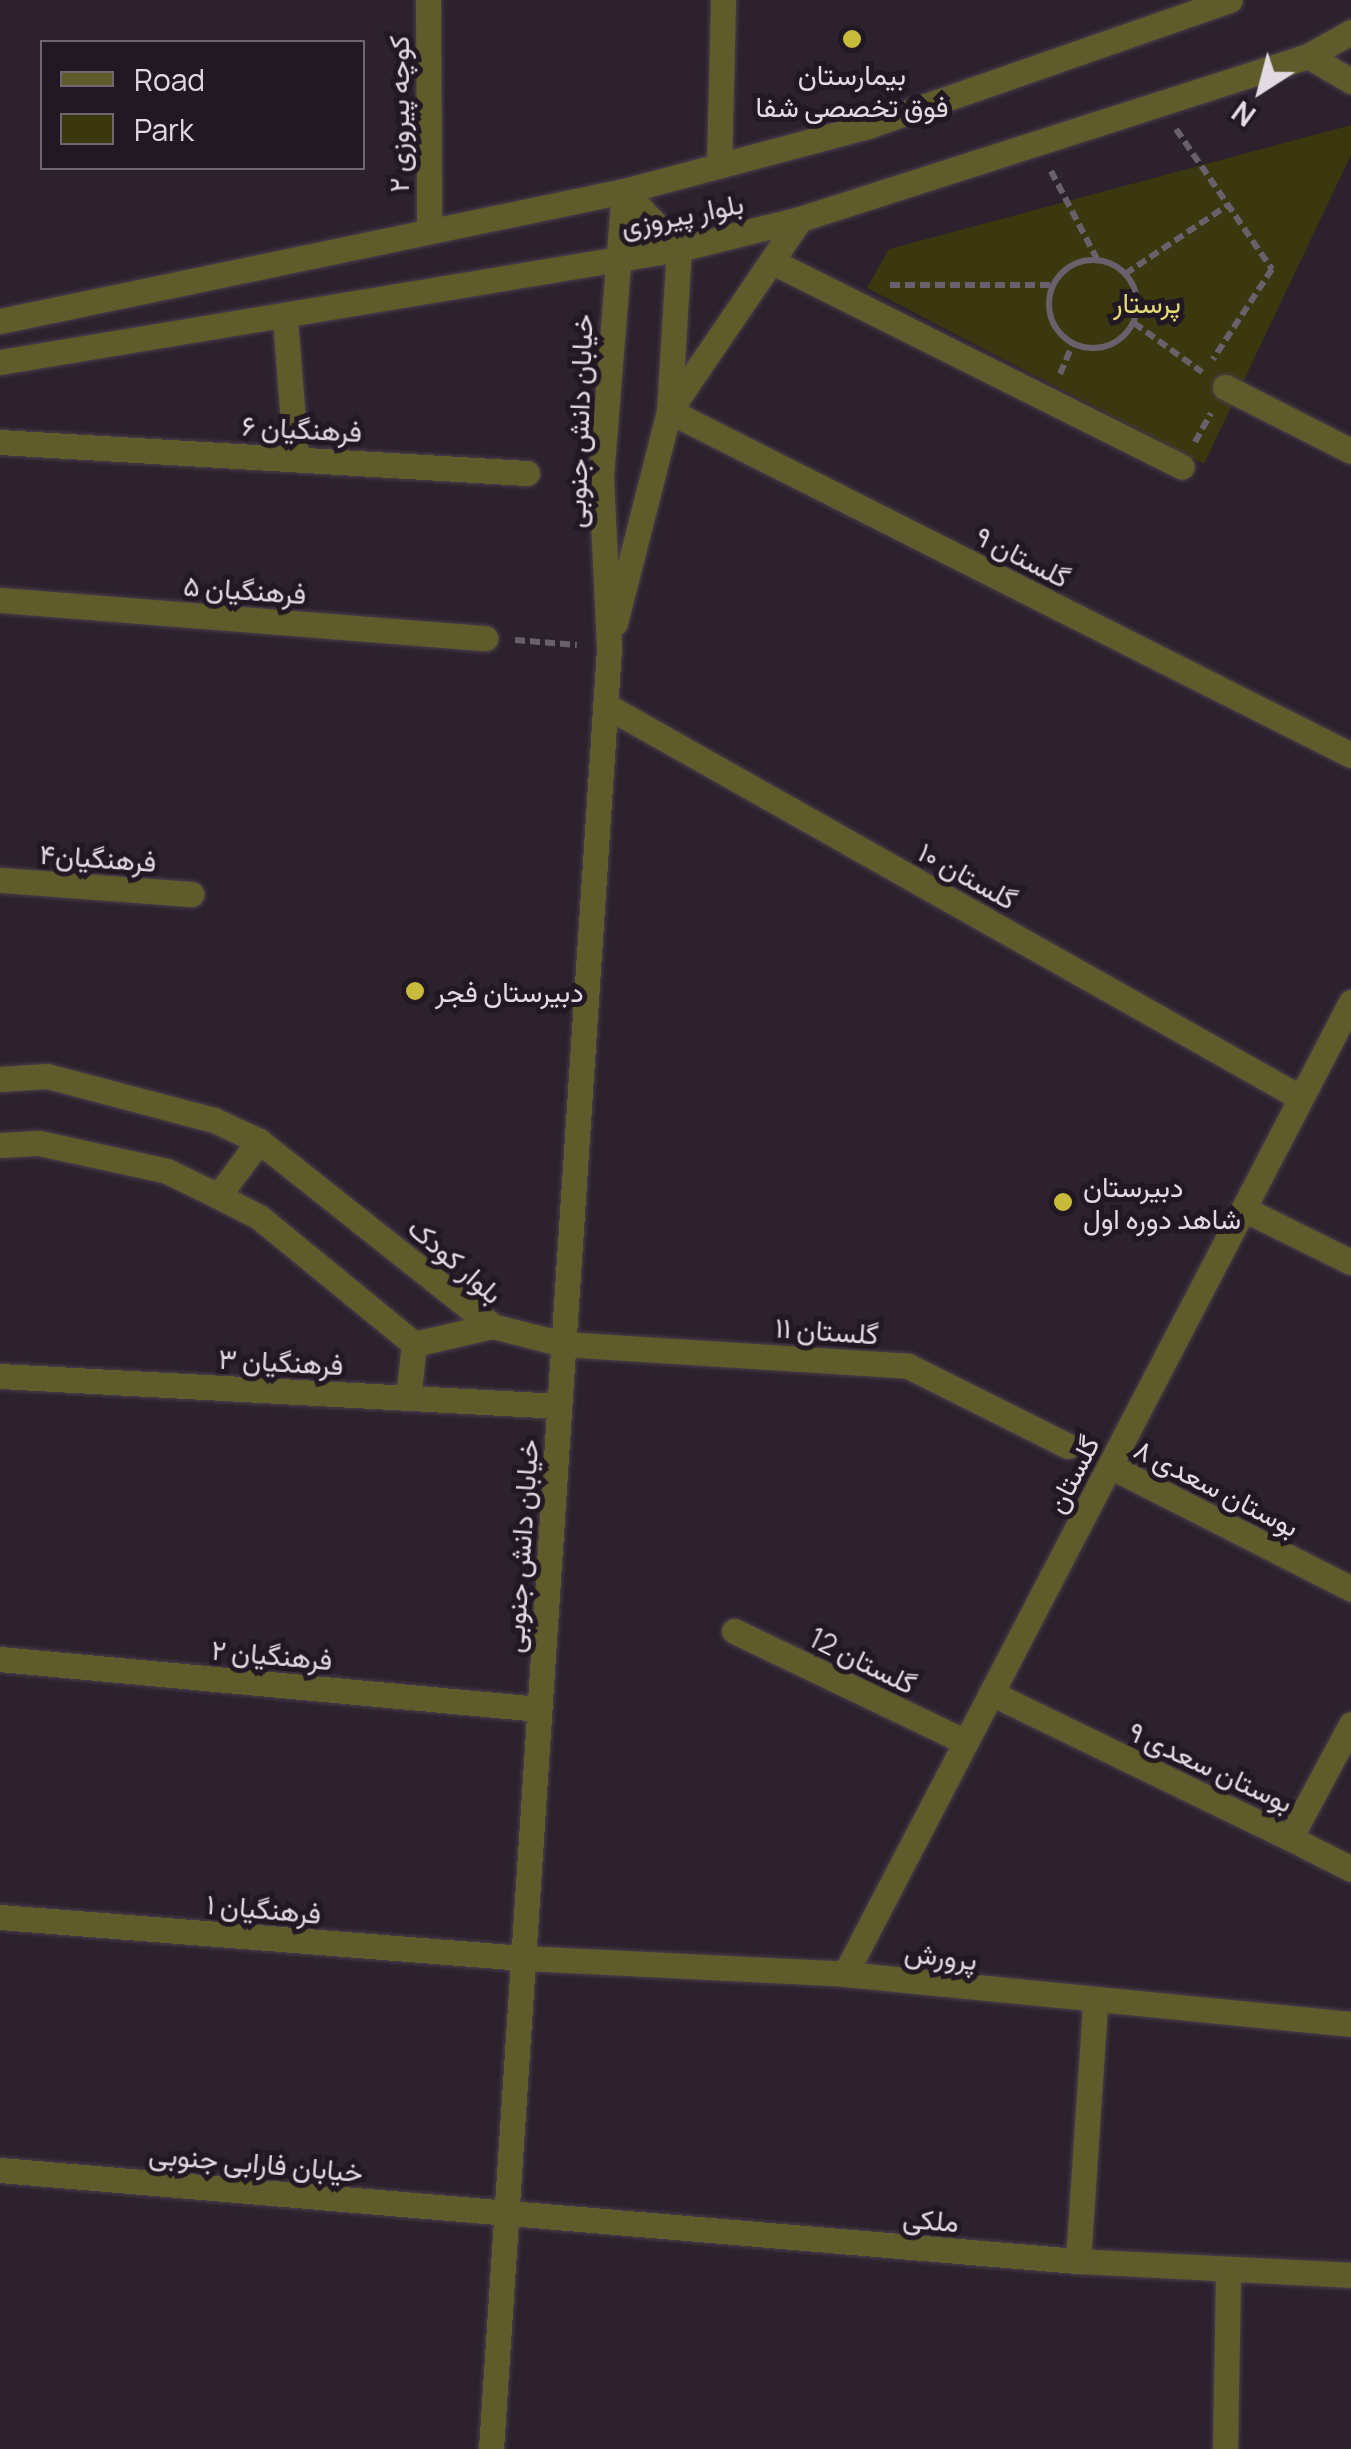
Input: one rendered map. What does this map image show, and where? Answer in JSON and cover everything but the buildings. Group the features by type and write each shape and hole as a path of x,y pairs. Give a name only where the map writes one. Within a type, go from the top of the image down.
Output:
{"street":[{"name":"کوچه پیروزی ۲","path":"428,0 429,228"},
{"path":"719,166 722,0"},
{"name":"بلوار پیروزی","path":"0,320 429,228 624,191 868,126 1230,0"},
{"name":"بلوار پیروزی","path":"0,362 285,318 679,249 800,219 1034,139 1308,56 1351,32"},
{"path":"1308,56 1351,81"},
{"path":"624,191 679,249"},
{"name":"خیابان دانش جنوبی","path":"491,2449 609,647 600,476 624,191"},
{"name":"خیابان دانش جنوبی","path":"669,411 800,219"},
{"name":"خیابان دانش جنوبی","path":"609,647 669,411 679,249"},
{"path":"773,262 1182,467"},
{"path":"285,318 296,458"},
{"path":"1215,380 1351,451"},
{"name":"گلستان ۹","path":"669,411 1351,755"},
{"name":"فرهنگیان ۶","path":"0,442 526,473"},
{"name":"فرهنگیان ۵","path":"0,600 486,638"},
{"name":"گلستان ۱۰","path":"605,704 1302,1098"},
{"name":"فرهنگیان۴","path":"0,880 192,894"},
{"name":"گلستان","path":"845,1974 1351,1002"},
{"name":"بلوار کودک","path":"0,1079 47,1076 214,1120 259,1140 492,1326"},
{"path":"218,1196 259,1140"},
{"path":"0,1145 39,1143 167,1171 259,1218 414,1344 408,1398"},
{"path":"1244,1209 1351,1262"},
{"name":"گلستان ۱۱","path":"492,1326 563,1344 908,1366 1068,1446"},
{"name":"بلوار کودک","path":"414,1344 492,1326"},
{"name":"فرهنگیان ۳","path":"0,1376 560,1406"},
{"name":"بوستان سعدی ۸","path":"1110,1466 1351,1589"},
{"name":"گلستان 12","path":"734,1631 966,1742"},
{"name":"فرهنگیان ۲","path":"0,1659 539,1709"},
{"name":"بوستان سعدی ۹","path":"992,1694 1290,1838 1351,1724"},
{"path":"1290,1838 1351,1869"},
{"name":"فرهنگیان ۱","path":"0,1917 523,1958"},
{"name":"پرورش","path":"523,1958 845,1974 1095,2003 1351,2024"},
{"path":"1078,2261 1095,2003"},
{"name":"خیابان فارابی جنوبی","path":"0,2170 506,2214"},
{"name":"ملکی","path":"506,2214 1078,2261 1351,2276"},
{"path":"1225,2449 1228,2272"}],"path":[{"path":"1156,100 1272,269 1215,380 1182,467"},
{"path":"1034,139 1097,259 1125,274 1138,302 1134,324 1120,340 1100,348 1079,346 1050,316 1054,285 1076,262 1097,259"},
{"path":"1125,274 1228,206"},
{"path":"878,285 1054,285"},
{"path":"1134,324 1215,380"},
{"path":"486,638 609,647"}],"green space":[{"name":"پرستار","path":"1351,125 1351,155 1204,464 867,288 889,249"}],"place":[{"name":"بیمارستان فوق تخصصی شفا","path":"852,39"},
{"name":"دبیرستان فجر","path":"415,991"},
{"name":"دبیرستان شاهد دوره اول","path":"1063,1202"}]}
